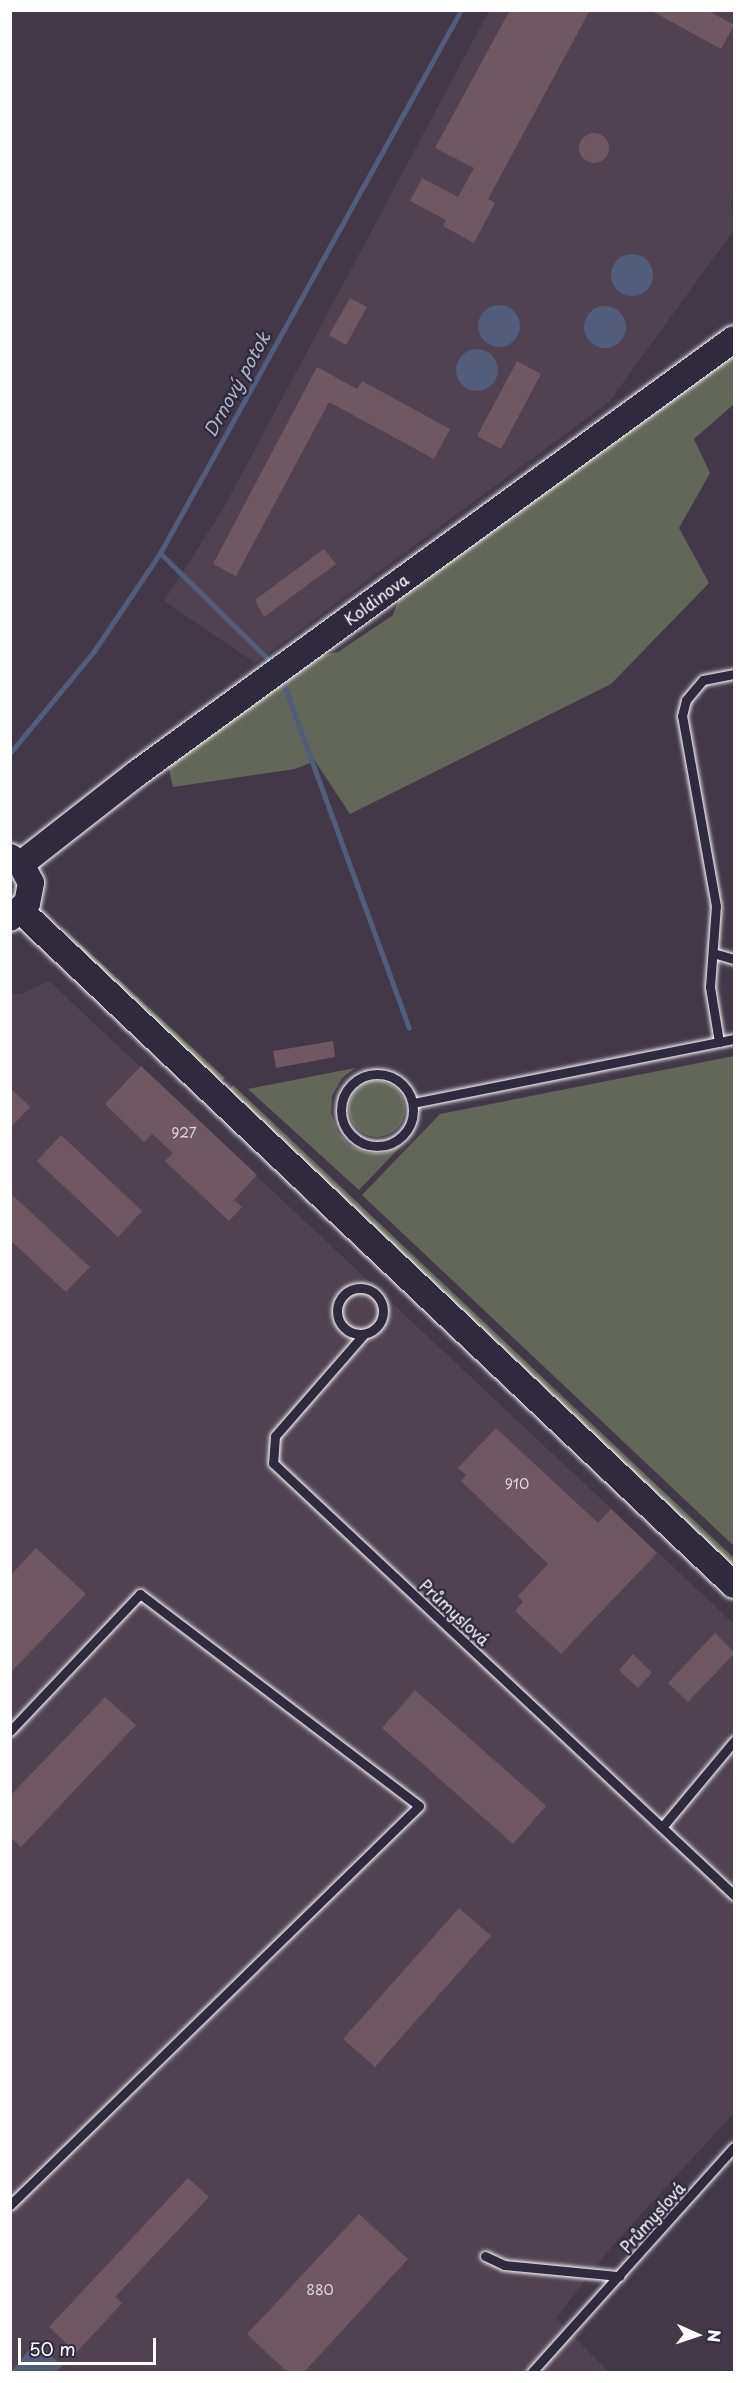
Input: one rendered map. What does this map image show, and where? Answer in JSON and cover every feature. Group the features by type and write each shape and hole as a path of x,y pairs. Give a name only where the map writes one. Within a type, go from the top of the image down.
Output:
{"main road":[{"name":"Koldinova","path":"16,915 31,893 31,883 16,861 735,339"},
{"path":"16,915 735,1585"}],"lane":[{"path":"719,1042 710,987 716,906 682,716 689,694 704,680 735,674"},
{"path":"713,953 735,959"},
{"path":"413,1103 735,1039"},
{"path":"377,1073 400,1082 413,1103 413,1116 401,1138 377,1146 354,1138 341,1117 345,1092 353,1082 377,1073"},
{"path":"352,1289 374,1293 382,1305 381,1320 364,1334 349,1332 338,1320 340,1298 352,1289"},
{"name":"Průmyslová","path":"364,1334 275,1436 273,1463 735,1895"},
{"path":"10,1731 140,1594 420,1806 10,2205"},
{"path":"663,1826 735,1741"},
{"name":"Průmyslová","path":"532,2373 735,2147"},
{"path":"485,2256 504,2265 619,2276"}],"shaded area":[{"path":"489,11 734,11 734,195 731,201 734,230 609,402 255,663 164,601 223,509"},
{"path":"49,981 734,1624 734,2113 612,2246 556,2318 609,2372 11,2372 10,994 21,994"}],"green space":[{"path":"734,352 734,404 694,439 710,473 679,528 709,583 611,684 350,814 315,761 295,769 173,787 167,761 309,658 338,652 393,615 401,593"},
{"path":"64,929 225,1078 220,1083 91,961"},
{"path":"734,1056 734,1546 362,1195 440,1114"},
{"path":"355,1068 342,1078 332,1096 331,1113 338,1132 349,1145 368,1153 385,1153 401,1146 359,1190 248,1089"},
{"path":"377,1081 392,1086 400,1094 405,1109 400,1124 392,1132 377,1137 362,1132 354,1124 349,1109 354,1094 362,1086"},
{"path":"233,1085 734,1558 734,1568 228,1091"}],"water":[{"path":"632,254 647,260 653,275 647,290 632,296 617,290 611,275 617,260"},
{"path":"499,305 514,311 520,326 514,341 499,347 484,341 478,326 484,311"},
{"path":"605,306 620,312 626,327 620,342 605,348 590,342 584,327 590,312"},
{"path":"477,349 492,355 498,370 492,385 477,391 462,385 456,370 462,355"},
{"path":"36,2341 62,2366 56,2372 11,2372"}],"building":[{"path":"510,10 590,10 488,199 495,203 474,243 443,226 446,220 410,201 422,178 458,197 474,168 435,148"},
{"path":"650,10 707,10 734,25 721,49"},
{"path":"594,133 605,137 609,148 605,159 594,163 583,159 579,148 583,137"},
{"path":"350,298 367,307 346,345 329,335"},
{"path":"517,361 541,374 501,449 477,436"},
{"path":"317,367 357,389 362,381 450,429 434,459 329,402 236,576 213,564"},
{"path":"324,549 336,564 264,617 255,600"},
{"path":"333,1041 335,1057 276,1068 273,1051"},
{"path":"141,1066 257,1175 234,1200 242,1207 229,1221 165,1161 173,1153 152,1134 144,1142 105,1104"},
{"path":"10,1088 30,1107 10,1128"},
{"path":"61,1135 142,1211 118,1237 37,1161"},
{"path":"10,1193 90,1267 66,1292 10,1240"},
{"path":"496,1428 598,1523 611,1509 657,1553 561,1654 515,1611 523,1602 518,1596 548,1564 461,1481 466,1475 458,1468"},
{"path":"36,1548 86,1594 10,1673 10,1576"},
{"path":"715,1633 735,1653 688,1702 668,1683"},
{"path":"633,1654 652,1673 638,1688 619,1670"},
{"path":"415,1690 546,1806 513,1844 382,1728"},
{"path":"105,1697 136,1725 21,1847 10,1837 10,1796"},
{"path":"459,1908 491,1936 375,2067 343,2039"},
{"path":"188,2178 209,2197 115,2297 122,2303 76,2353 49,2327"},
{"path":"359,2214 408,2259 303,2373 288,2373 247,2334"}],"waterway":[{"name":"Drnový potok","path":"10,753 94,651 160,553 461,10"},
{"path":"160,553 269,660"},
{"path":"283,682 409,1028"}]}
